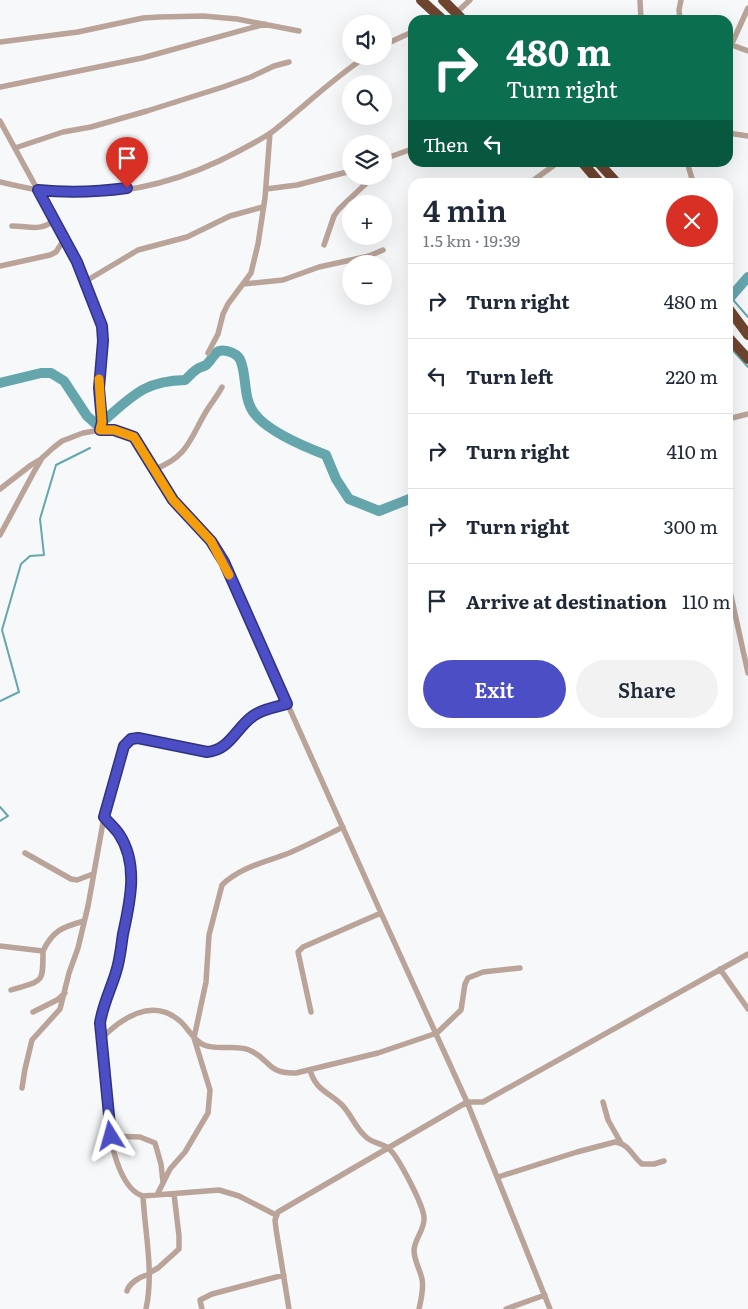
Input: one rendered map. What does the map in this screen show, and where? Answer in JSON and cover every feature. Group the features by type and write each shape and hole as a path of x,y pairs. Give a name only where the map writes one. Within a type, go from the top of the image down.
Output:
{"highway":[{"path":"421,0 436,15"},
{"path":"443,0 457,15"},
{"path":"586,167 596,178"},
{"path":"602,167 612,178"},
{"path":"733,316 748,335"},
{"path":"733,342 748,359"}],"street":[{"path":"460,15 470,0"},
{"path":"640,0 641,15"},
{"path":"680,15 681,0"},
{"path":"733,36 748,8"},
{"path":"0,42 78,32 143,18 159,17 214,17 248,20 300,31"},
{"path":"0,87 142,58 265,24"},
{"path":"392,42 408,34"},
{"path":"733,45 748,51"},
{"path":"15,148 63,132 91,127 147,111 223,87 274,66 289,62"},
{"path":"0,182 38,190 63,193 90,193 165,182 207,167 270,133 356,65"},
{"path":"0,121 65,238 86,281 102,326 103,341 99,388 102,422 100,430"},
{"path":"208,353 218,334 223,314 228,304 251,273 264,207 270,133"},
{"path":"733,134 748,136"},
{"path":"392,156 408,150"},
{"path":"536,178 552,167"},
{"path":"266,189 297,185 342,173"},
{"path":"324,245 334,216 364,185"},
{"path":"86,281 138,250 187,237 230,216 264,207"},
{"path":"12,226 36,228 46,226 55,220"},
{"path":"0,266 50,255 56,252 65,238"},
{"path":"243,284 283,280 319,267 369,256 383,250"},
{"path":"154,468 173,460 189,443 222,387"},
{"path":"733,417 748,414"},
{"path":"0,489 62,441 83,433 114,430 134,437 173,500 211,541 224,562 381,913 437,1033 498,1176 550,1309"},
{"path":"0,535 42,458"},
{"path":"733,607 748,673"},
{"path":"741,646 748,644"},
{"path":"22,1088 32,1040 60,1009 84,921 104,817 124,746 131,739 138,738 207,752 216,751 226,745 254,715 287,704"},
{"path":"104,817 124,843 130,868 131,884 128,911 116,971 103,1006 100,1023 100,1040 112,1148 123,1176 136,1194 143,1196 208,1190 229,1192 276,1215"},
{"path":"157,1195 170,1169 185,1152 208,1114 210,1090 194,1038 206,982 209,935 222,885 245,869 288,853 343,827"},
{"path":"25,853 71,879 77,880 93,874"},
{"path":"311,1012 297,955 300,949 381,913"},
{"path":"11,990 37,982 43,972 43,950 47,942 57,931 68,925 84,921"},
{"path":"0,946 43,950"},
{"path":"289,1309 276,1230 276,1215 281,1209 467,1102 483,1102 748,954"},
{"path":"100,1040 116,1024 128,1017 144,1011 155,1010 167,1013 180,1021 194,1038 201,1044 211,1048 249,1050 274,1070 283,1074 310,1070 388,1050 437,1033 461,1010 465,984 468,978 483,972 520,968"},
{"path":"720,969 748,1009"},
{"path":"33,1012 57,1000 64,993"},
{"path":"310,1070 316,1084 342,1105 363,1135 369,1140 389,1148 405,1172 424,1214 424,1224 417,1237 414,1251 415,1260 422,1278 420,1309"},
{"path":"603,1102 608,1120 621,1142 642,1164 654,1164 664,1161"},
{"path":"111,1136 140,1137 154,1143 161,1164 163,1182"},
{"path":"498,1176 577,1152 621,1142"},
{"path":"127,1290 130,1284 158,1268 179,1249 174,1194"},
{"path":"143,1196 149,1261 146,1309"},
{"path":"202,1309 200,1300 212,1294 284,1275"},
{"path":"506,1309 545,1295"}],"waterway":[{"path":"733,294 748,277"},
{"path":"733,300 748,317"},
{"path":"733,350 748,367"},
{"path":"0,383 41,373 51,373 64,381 87,416 96,424 102,422 130,398 148,387 159,383 185,380 198,368 206,365 217,352 229,351 240,359 248,401 254,413 277,433 326,455 336,479 349,499 379,511 408,500"},
{"path":"0,701 19,692 2,630 21,564 30,556 44,555 40,519 56,465 90,448"},
{"path":"0,807 8,816 0,821"}],"slow traffic":[{"path":"99,379 102,422 100,430 124,432 134,437 173,500 211,541 224,562 229,575"}],"route":[{"path":"111,1136 100,1040 100,1023 103,1006 116,971 131,896 131,884 128,855 124,843 104,817 124,746 131,739 138,738 207,752 216,751 226,745 254,715 287,704 224,562 211,541 173,500 134,437 124,432 100,430 102,422 99,388 103,341 102,326 86,281 38,190 63,193 90,193 127,188"}]}
